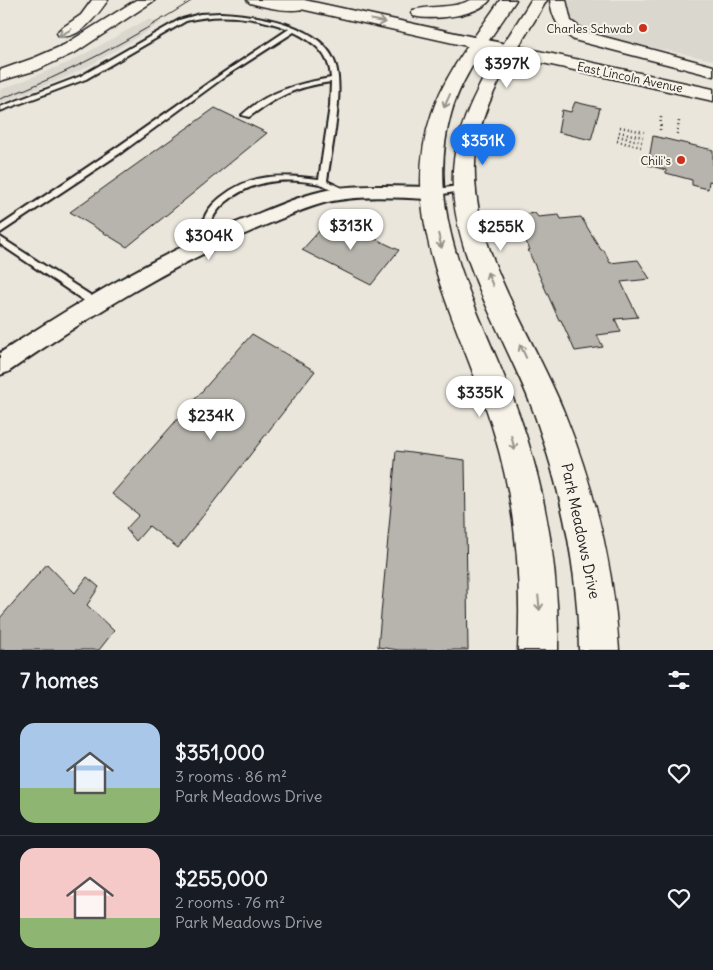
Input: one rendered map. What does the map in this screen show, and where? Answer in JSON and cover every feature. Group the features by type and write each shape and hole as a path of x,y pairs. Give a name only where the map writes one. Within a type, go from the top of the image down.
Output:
{"main road":[{"path":"0,61 36,48 67,32 86,18 100,0"},
{"path":"0,76 47,59 80,43 99,29 122,7 137,0"},
{"path":"122,7 147,0"},
{"path":"255,0 284,5 303,5"},
{"name":"East Lincoln Avenue","path":"283,0 478,43 520,41"},
{"path":"419,13 459,11 482,0"},
{"path":"508,0 478,43 448,98 441,115 433,146 431,193 440,244 510,432 530,511 540,614 538,650"},
{"name":"Park Meadows Drive","path":"539,0 520,41 497,71 473,121 466,150 464,188 466,205 476,242 491,282 536,380 569,468 593,571 599,626 599,650"},
{"path":"558,0 562,21 569,30 580,36 713,71"},
{"name":"East Lincoln Avenue","path":"401,9 490,28 520,41 713,95"},
{"name":"East Lincoln Avenue","path":"559,43 713,77"}],"street":[{"path":"0,365 72,316 226,233 330,195 359,191 431,193"}],"lane":[{"path":"0,109 60,88 96,72 184,20 202,15 238,14 294,29 314,41 333,63 334,80 323,182"},
{"path":"0,230 119,150 225,74 294,29"},
{"path":"246,115 284,90 305,83 334,80"},
{"path":"207,243 208,218 219,203 234,190 256,181 280,178 323,182 345,193"},
{"path":"431,193 464,188"},
{"path":"0,240 95,303"}],"path":[{"path":"660,130 661,118"},
{"path":"677,134 678,121"},
{"path":"620,127 644,132"},
{"path":"619,132 643,137"},
{"path":"618,136 642,142"},
{"path":"617,141 641,147"}],"shaded area":[{"name":"Charles Schwab","path":"563,0 713,0 713,60 588,34 570,26"},
{"path":"148,19 161,23 91,65 62,79 0,103 0,90 70,62"}],"building":[{"path":"575,102 600,108 591,140 558,132 562,110 571,112"},
{"path":"215,108 267,133 127,247 70,212"},
{"name":"Chili's","path":"653,136 713,150 713,182 709,181 708,189 692,185 692,180 666,173 666,170 648,165"},
{"path":"535,213 538,217 559,215 561,219 581,217 601,250 604,250 610,263 638,260 650,279 621,282 638,317 615,319 621,332 597,335 603,347 575,351 561,320 559,320 528,250 530,250 524,237 527,237 517,215"},
{"path":"331,218 399,250 371,285 302,250"},
{"path":"252,334 315,371 178,548 149,526 136,541 126,529 139,515 112,494"},
{"path":"396,451 465,460 468,650 399,650 378,647"},
{"path":"47,564 75,593 87,577 99,587 87,605 114,631 99,650 0,650 0,618"}],"tram line":[{"path":"0,99 51,78 99,55 193,0"}],"place":[{"name":"Charles Schwab","path":"643,28"},
{"name":"Chili's","path":"681,160"}]}
